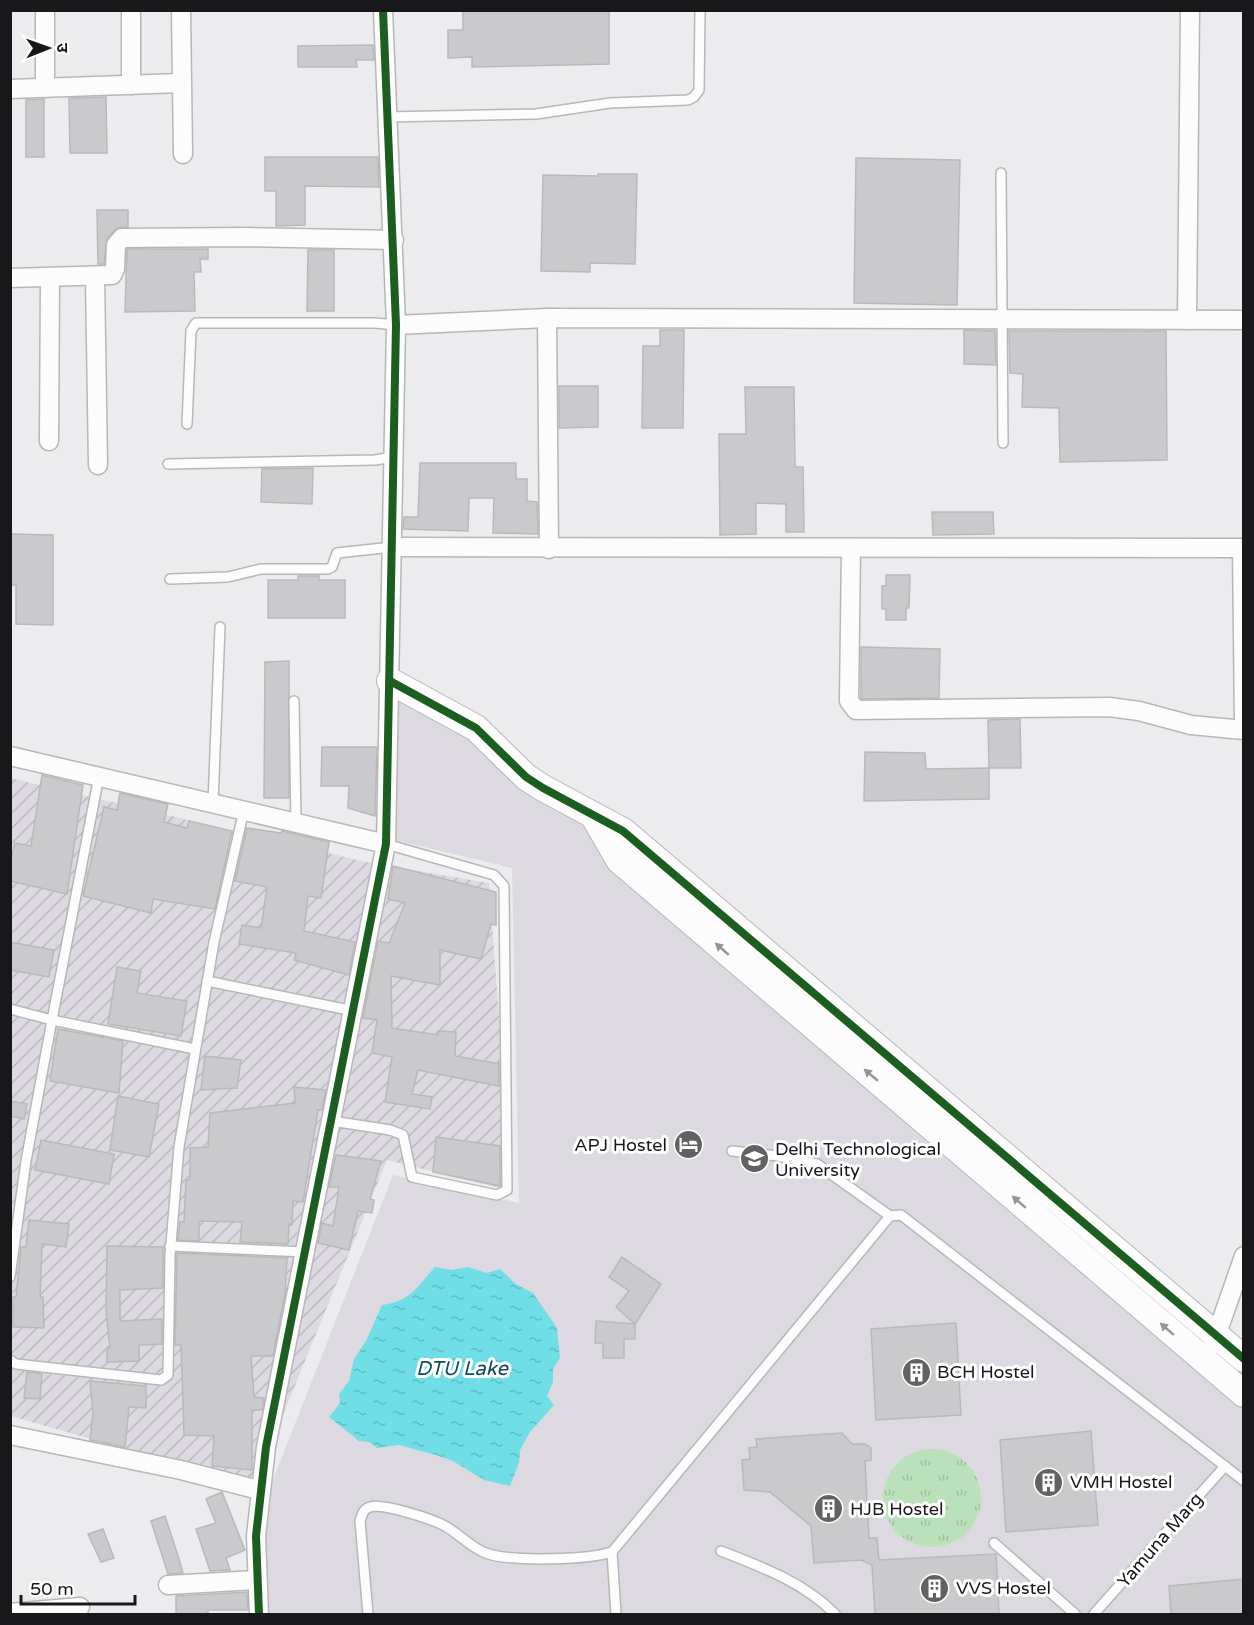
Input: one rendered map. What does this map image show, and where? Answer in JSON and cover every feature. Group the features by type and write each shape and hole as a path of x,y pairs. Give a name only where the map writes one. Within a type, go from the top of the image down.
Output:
{"street":[{"path":"45,10 45,88"},
{"path":"131,10 131,85"},
{"path":"181,10 183,154"},
{"path":"259,1614 256,1536 259,1490 386,844 396,326 383,10"},
{"path":"1187,320 1190,10"},
{"path":"10,89 181,83"},
{"path":"10,278 95,277 115,273 116,245 122,238 246,237 394,240"},
{"path":"95,277 98,465"},
{"path":"49,441 50,278"},
{"path":"396,326 547,318 1244,320"},
{"path":"547,318 549,549"},
{"path":"392,548 549,549 851,548 1243,548 1244,728 1191,725 1138,711 1109,707 856,710 849,701 851,548"},
{"path":"390,681 476,728 526,777 623,831 1244,1359"},
{"path":"10,756 386,844"},
{"path":"592,815 619,860 1244,1394"},
{"path":"1203,1361 1217,1337 1244,1256"},
{"path":"10,1435 181,1470 259,1490"},
{"path":"168,1584 257,1580"},
{"path":"10,1613 80,1607"}],"lane":[{"path":"386,117 536,114 610,103 688,100 694,97 699,90 700,10"},
{"path":"1001,173 1004,443"},
{"path":"187,424 191,331 196,323 375,323 396,326"},
{"path":"168,464 375,460 393,457"},
{"path":"170,579 228,577 261,569 328,569 332,567 337,553 392,548"},
{"path":"213,803 220,627"},
{"path":"294,701 296,822"},
{"path":"10,1277 26,1161 99,776"},
{"path":"10,1360 16,1364 49,1368 161,1380 166,1378 169,1369 170,1246 179,1147 207,981 244,810"},
{"path":"332,1121 390,1130 404,1135 412,1177 496,1195 507,1190 504,886 494,875 386,844"},
{"path":"207,981 354,1011"},
{"path":"10,1010 195,1049"},
{"path":"732,1151 778,1156 817,1164 890,1216 901,1215 1244,1481"},
{"path":"368,1614 360,1521 363,1511 369,1507 379,1506 429,1519 491,1555 507,1558 593,1557 612,1552 890,1216"},
{"path":"170,1246 305,1252"},
{"name":"Yamuna Marg","path":"1094,1614 1225,1466"},
{"path":"994,1543 1075,1614"},
{"path":"721,1551 770,1569 795,1583 835,1614"},
{"path":"612,1552 616,1614"}],"shaded area":[{"name":"Delhi Technological University","path":"390,681 495,736 1243,1379 1243,1614 268,1614 263,1505 393,1175 519,1203 512,868 395,840"},
{"path":"10,778 366,862 489,883 512,1191 387,1160 254,1486 11,1416"}],"green space":[{"path":"932,1449 951,1453 967,1463 977,1479 981,1498 977,1517 967,1533 951,1543 932,1547 913,1543 897,1533 887,1517 883,1498 887,1479 897,1463 913,1453"}],"water":[{"name":"DTU Lake","path":"435,1267 451,1270 468,1267 487,1273 500,1269 516,1284 533,1293 557,1328 560,1358 553,1369 553,1382 547,1396 554,1405 530,1432 520,1450 519,1463 510,1486 484,1480 453,1461 436,1455 399,1445 377,1448 369,1442 359,1441 329,1417 340,1403 339,1394 349,1381 354,1359 366,1341 382,1305 407,1297"}],"building":[{"path":"463,10 609,10 609,64 472,67 472,57 448,58 448,30 463,30"},
{"path":"373,45 374,60 356,60 357,67 298,67 298,46"},
{"path":"106,97 107,153 70,153 69,98"},
{"path":"44,99 44,157 26,157 26,100"},
{"path":"265,157 378,157 379,187 305,186 305,225 276,226 276,191 265,191"},
{"path":"856,158 960,160 957,305 854,303"},
{"path":"598,174 637,174 635,264 590,263 590,272 541,271 543,175 598,176"},
{"path":"97,210 128,210 128,227 117,228 107,238 104,264 98,264"},
{"path":"127,249 208,249 208,259 200,259 201,272 194,272 195,311 125,312"},
{"path":"308,250 334,250 334,311 307,311"},
{"path":"660,330 684,330 683,428 642,428 643,346 660,346"},
{"path":"964,330 995,331 996,365 964,364"},
{"path":"1009,331 1166,331 1167,460 1060,462 1059,408 1022,407 1023,374 1010,373"},
{"path":"559,386 598,386 598,427 559,428"},
{"path":"745,387 794,387 795,467 803,467 804,532 786,532 786,504 756,503 756,534 720,535 719,434 746,434"},
{"path":"420,463 516,463 516,479 527,479 527,501 537,502 538,534 493,533 494,498 469,498 468,531 403,529 404,517 418,517"},
{"path":"313,468 312,504 261,502 262,469"},
{"path":"932,512 993,512 994,534 933,535"},
{"path":"10,534 53,535 53,625 16,624 16,585 10,585"},
{"path":"886,575 910,575 909,608 906,608 906,620 886,620 886,609 882,609 882,586 886,586"},
{"path":"298,576 319,576 319,580 345,580 345,618 268,618 268,580 298,580"},
{"path":"861,647 940,649 939,698 861,699"},
{"path":"289,661 289,798 264,798 265,662"},
{"path":"1020,719 1021,768 989,768 988,720"},
{"path":"322,747 377,747 375,816 348,808 349,786 321,786"},
{"path":"865,752 925,753 926,769 989,768 989,799 864,801"},
{"path":"42,775 83,785 67,894 10,881 10,863 15,843 31,846"},
{"path":"120,793 168,804 164,822 187,828 189,821 232,831 215,909 153,899 151,913 83,896 104,807 117,810"},
{"path":"247,828 281,833 282,831 329,842 321,898 308,896 304,931 355,942 349,975 294,960 296,953 239,944 242,925 261,928 267,887 235,881"},
{"path":"393,866 496,892 496,925 491,924 481,959 440,950 440,985 391,976 392,1028 438,1035 438,1031 456,1032 455,1056 499,1064 499,1086 418,1070 412,1094 432,1097 430,1109 385,1102 392,1057 372,1053 377,1020 363,1018 378,941 389,943 405,903 388,899"},
{"path":"10,942 54,950 49,977 10,970"},
{"path":"117,967 141,971 137,993 187,1001 181,1036 108,1024"},
{"path":"58,1029 123,1041 119,1093 50,1081"},
{"path":"205,1056 241,1060 237,1088 201,1090"},
{"path":"294,1087 326,1090 322,1110 318,1110 303,1202 293,1201 288,1244 240,1242 242,1222 199,1221 199,1241 178,1240 180,1222 184,1222 186,1180 190,1179 190,1148 208,1147 210,1113 295,1103"},
{"path":"118,1096 159,1104 149,1157 110,1150"},
{"path":"10,1101 27,1104 24,1119 10,1116"},
{"path":"436,1137 500,1146 500,1186 433,1172"},
{"path":"41,1140 114,1154 109,1184 35,1170"},
{"path":"336,1155 381,1161 370,1199 374,1200 372,1213 358,1211 349,1250 318,1243 322,1223 333,1226 339,1187 329,1187"},
{"path":"29,1220 69,1224 66,1247 42,1244 40,1297 43,1297 44,1328 13,1327 13,1297 16,1297 21,1247 26,1247"},
{"path":"107,1246 163,1247 163,1288 120,1290 120,1321 162,1319 162,1344 139,1345 139,1361 107,1362 107,1348 110,1348 106,1312"},
{"path":"177,1253 287,1258 285,1294 273,1356 251,1356 254,1397 264,1398 262,1410 252,1410 252,1470 212,1466 214,1436 184,1435 181,1345 175,1345"},
{"path":"622,1257 661,1284 635,1324 616,1307 629,1291 609,1277"},
{"path":"596,1321 635,1324 635,1339 624,1339 624,1358 603,1358 603,1343 595,1343"},
{"name":"BCH Hostel","path":"956,1323 961,1415 876,1420 871,1329"},
{"path":"27,1372 42,1374 40,1399 24,1398"},
{"path":"90,1381 146,1386 146,1408 129,1407 125,1447 90,1440 93,1412"},
{"name":"VMH Hostel","path":"1091,1431 1098,1525 1006,1532 1000,1440"},
{"name":"HJB Hostel","path":"842,1433 852,1444 865,1444 871,1448 871,1460 865,1461 869,1538 877,1538 879,1560 996,1554 999,1614 875,1614 872,1565 861,1560 814,1563 811,1526 770,1492 744,1490 742,1460 750,1459 749,1448 757,1447 756,1439"},
{"path":"222,1492 245,1550 226,1558 230,1570 210,1571 196,1529 216,1523 206,1499"},
{"path":"165,1516 183,1573 168,1574 151,1521"},
{"path":"103,1529 114,1558 101,1562 88,1534"},
{"path":"1244,1579 1244,1614 1171,1614 1169,1586"},
{"path":"247,1592 248,1610 208,1610 208,1614 176,1614 176,1596"}],"cycle path":[{"path":"259,1614 256,1536 266,1447 386,844 396,325 383,10"},
{"path":"390,681 476,728 526,777 543,788 623,831 1244,1359"}],"place":[{"name":"APJ Hostel","path":"688,1145"},
{"name":"Delhi Technological University","path":"754,1159"},
{"name":"BCH Hostel","path":"916,1372"},
{"name":"VMH Hostel","path":"1049,1482"},
{"name":"HJB Hostel","path":"829,1509"},
{"name":"VVS Hostel","path":"935,1588"}]}
